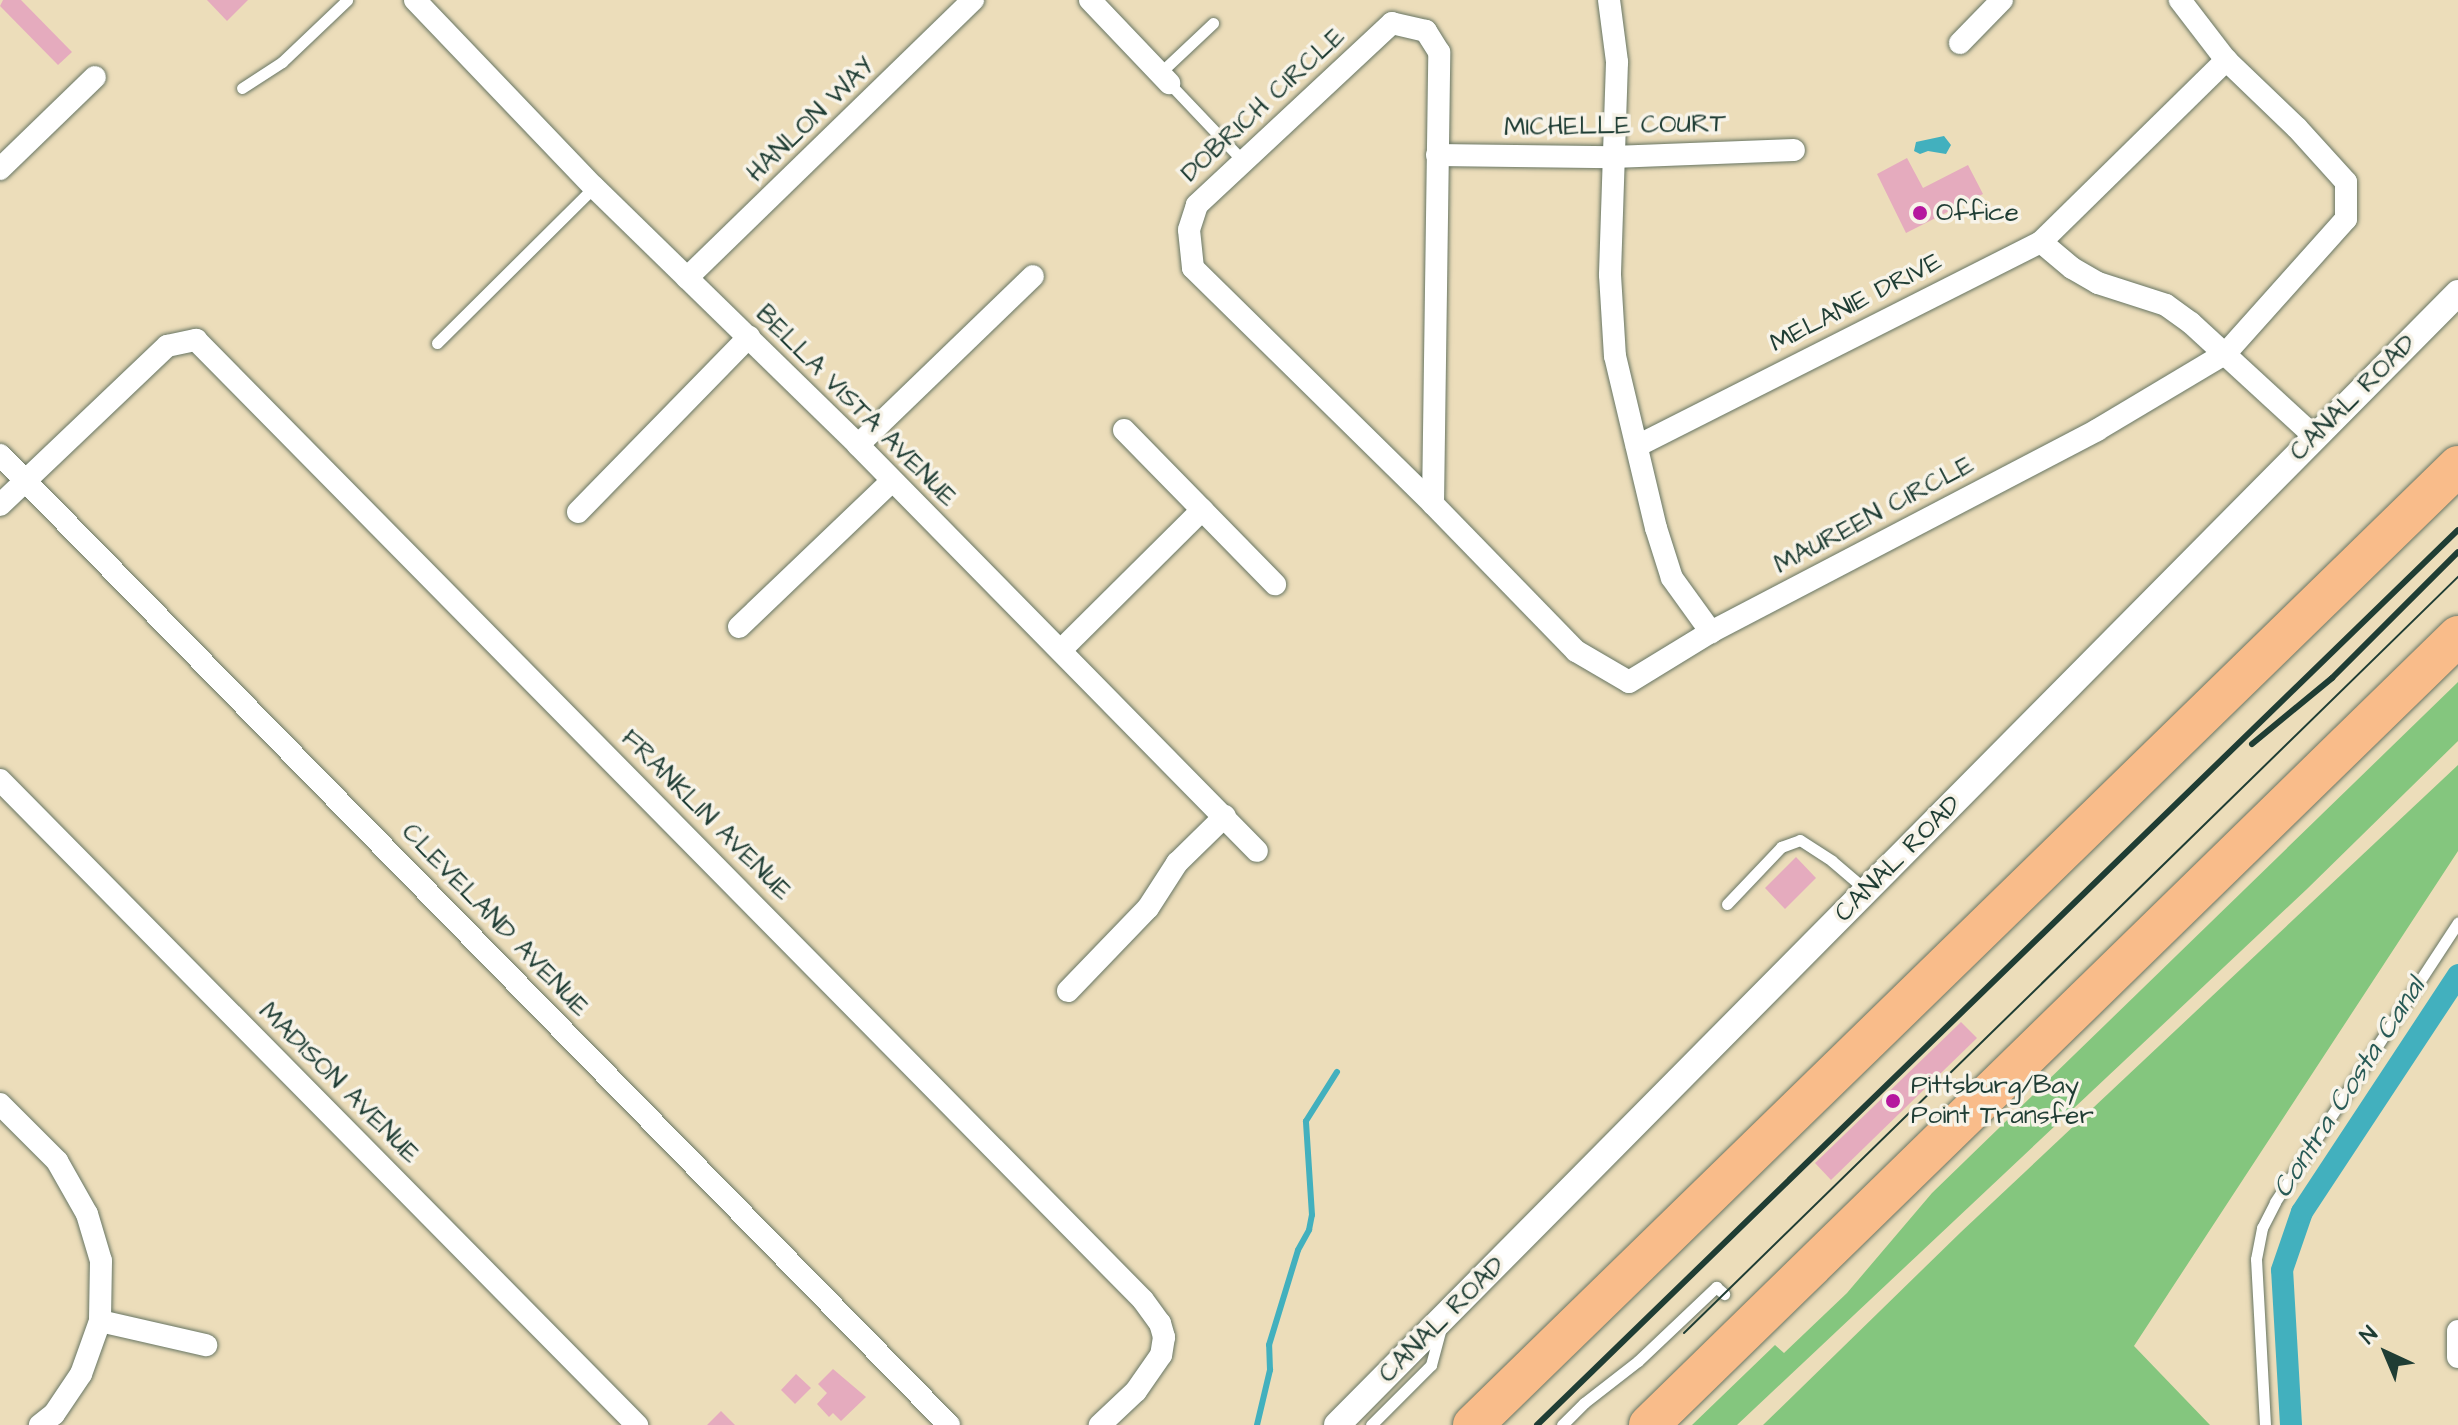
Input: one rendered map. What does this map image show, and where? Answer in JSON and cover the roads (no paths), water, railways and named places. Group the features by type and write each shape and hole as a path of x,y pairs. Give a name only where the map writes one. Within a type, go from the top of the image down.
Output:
{"highway":[{"path":"1473,1425 2458,466"},
{"path":"1649,1425 2458,636"}],"street":[{"name":"BELLA VISTA AVENUE","path":"415,0 594,187 858,445 1257,851"},
{"name":"HANLON WAY","path":"687,278 973,0"},
{"path":"1090,0 1165,78"},
{"path":"1609,0 1617,62 1610,275 1615,356 1656,528 1672,578 1711,632"},
{"path":"1960,43 2002,0"},
{"name":"MAUREEN CIRCLE","path":"1711,632 2097,430 2226,353 2346,219 2346,182 2297,128 2226,60 2180,0"},
{"name":"DOBRICH CIRCLE","path":"1433,504 1439,52 1426,31 1392,23 1197,205 1189,230 1193,268 1433,504 1576,651 1629,682 1711,632"},
{"name":"MELANIE DRIVE","path":"1637,446 2041,242 2226,60"},
{"path":"0,169 95,77"},
{"name":"MICHELLE COURT","path":"1437,155 1613,157 1794,150"},
{"path":"2041,242 2072,268 2098,283 2166,305 2226,353 2314,436"},
{"path":"858,445 1033,276"},
{"name":"CANAL ROAD","path":"1337,1425 2458,293"},
{"path":"578,512 749,337"},
{"name":"FRANKLIN AVENUE","path":"25,481 167,346 196,340 1143,1300 1160,1323 1164,1337 1153,1371 1100,1425"},
{"path":"1124,430 1275,584"},
{"name":"CLEVELAND AVENUE","path":"0,455 949,1425"},
{"path":"0,505 25,481"},
{"path":"739,627 892,481"},
{"path":"1061,650 1202,510"},
{"name":"MADISON AVENUE","path":"0,780 637,1425"},
{"path":"1068,991 1148,908 1177,863 1225,816"},
{"path":"0,1104 57,1161 87,1214 101,1261 100,1321 81,1374 54,1414 40,1425"},
{"path":"100,1321 206,1345"},
{"path":"2458,1331 2458,1357"}],"lane":[{"path":"242,88 282,62 347,0"},
{"path":"1213,23 1165,78 1243,161"},
{"path":"437,343 594,187"},
{"path":"1727,904 1781,847 1800,840 1832,861 1866,891"},
{"path":"2265,1425 2256,1259 2262,1228 2275,1202 2458,922"},
{"path":"1562,1425 1584,1403 1638,1361 1716,1287 1724,1294"},
{"path":"1371,1425 1431,1365 1444,1317"}],"water":[{"path":"1944,136 1951,145 1946,154 1928,151 1920,154 1914,151 1916,142"}],"waterway":[{"name":"Contra Costa Canal","path":"2291,1425 2282,1270 2302,1212 2458,975"},
{"path":"1257,1425 1270,1370 1269,1345 1312,1215 1306,1121 1337,1072"}],"tram line":[{"path":"1684,1333 2458,577"}],"railway":[{"path":"1537,1425 2458,530"},
{"path":"2252,744 2332,678 2458,552"}],"place":[{"name":"Office","path":"1920,213"},
{"name":"Pittsburg/Bay Point Transfer","path":"1893,1101"}]}
